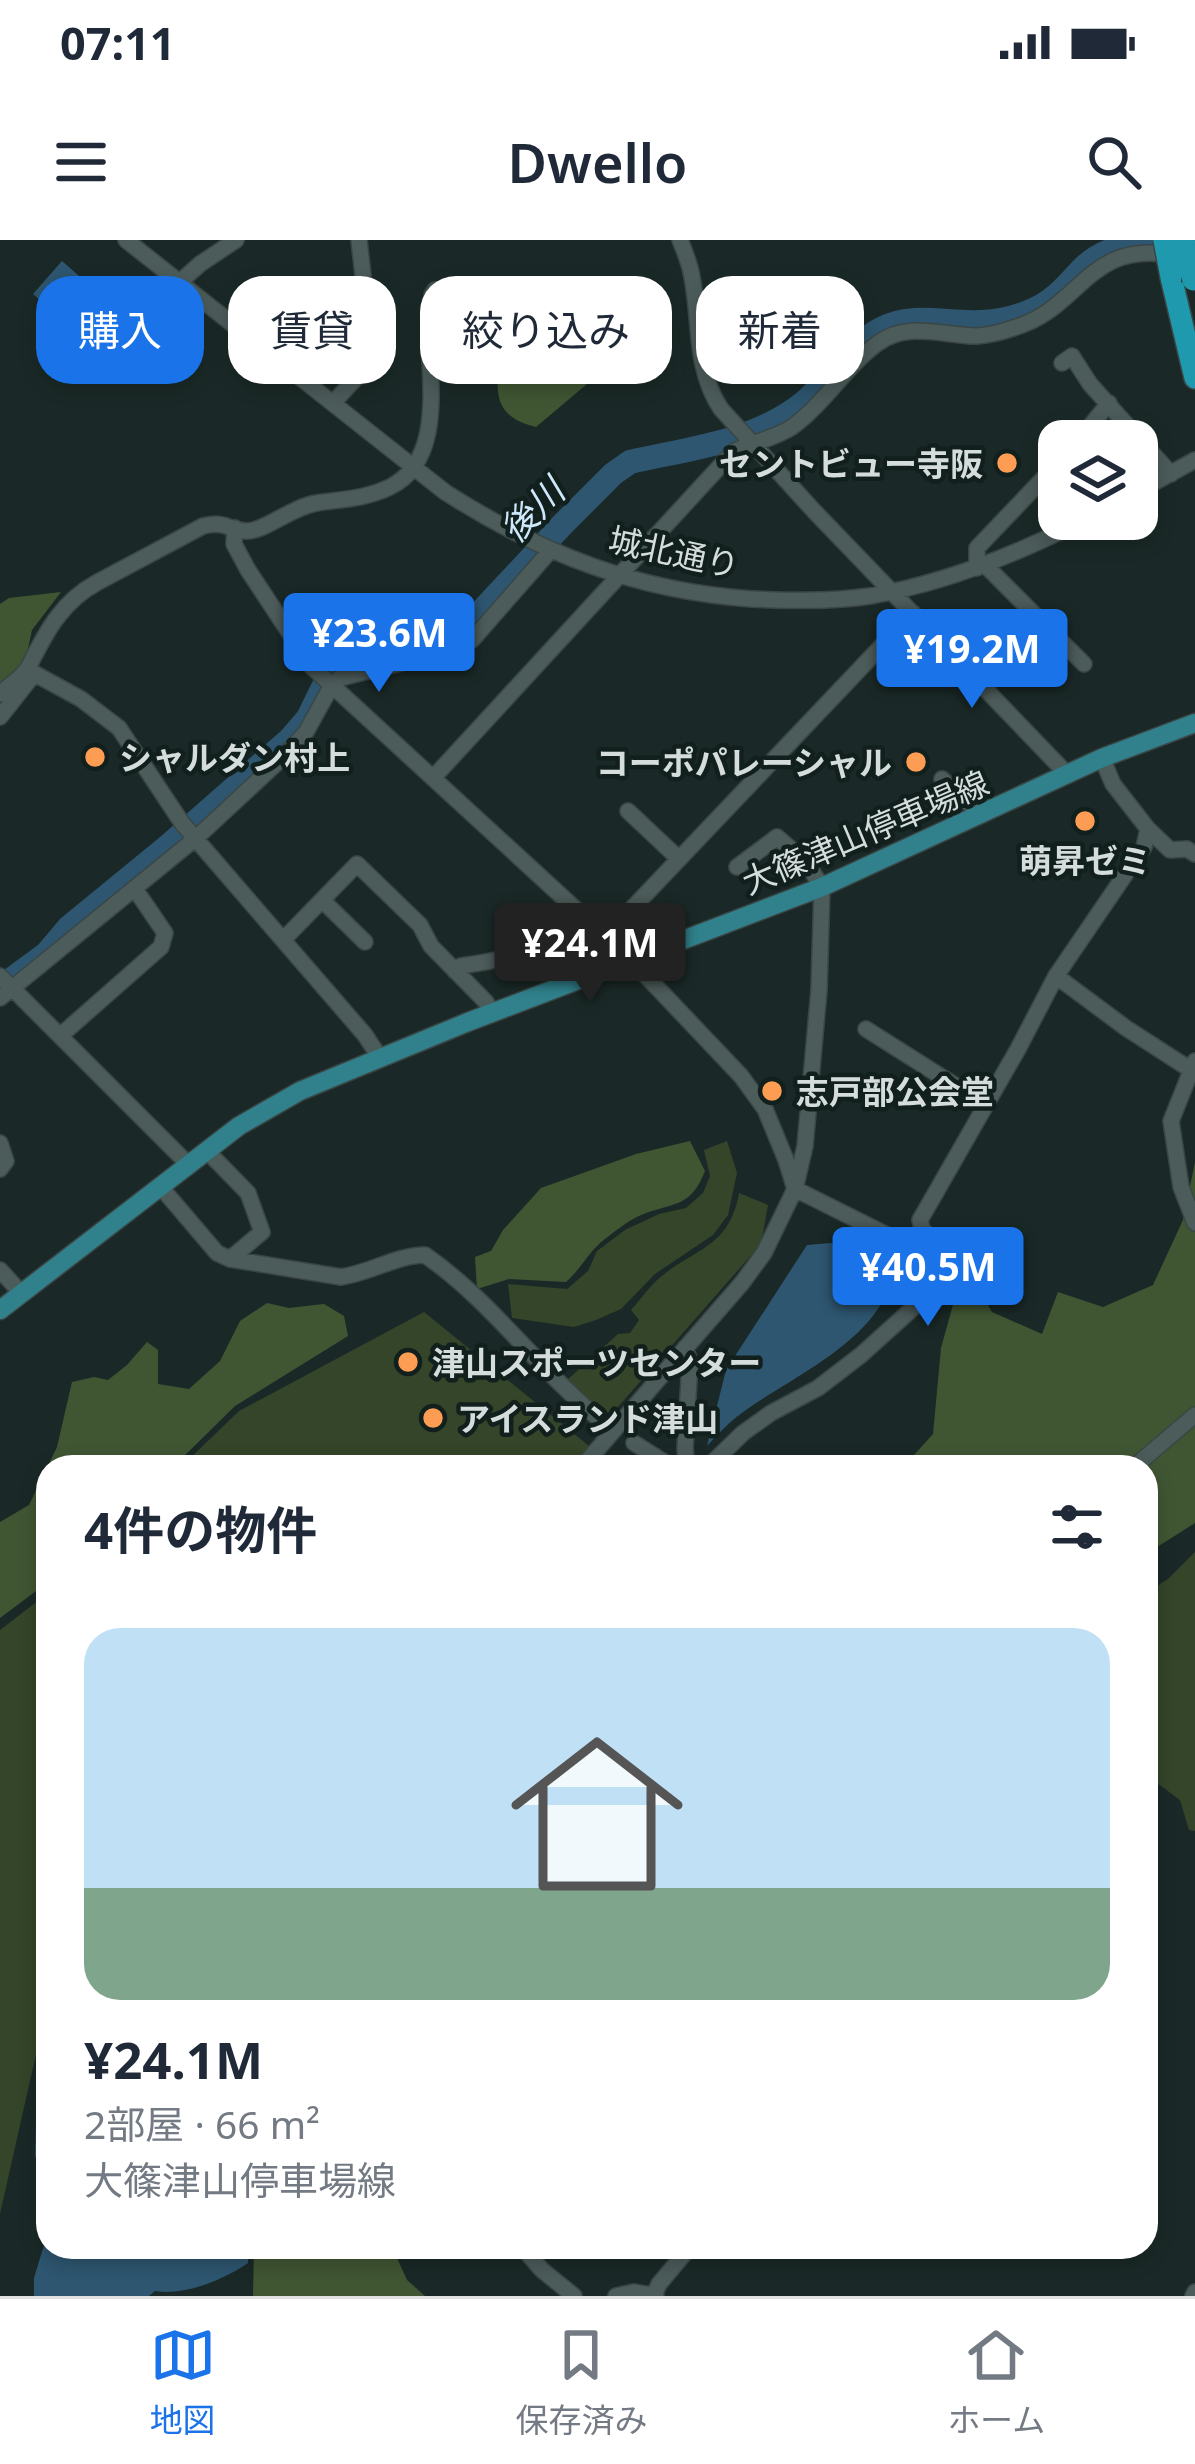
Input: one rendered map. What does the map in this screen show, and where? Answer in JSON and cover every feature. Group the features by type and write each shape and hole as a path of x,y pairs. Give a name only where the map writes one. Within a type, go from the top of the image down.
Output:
{"highway":[{"path":"1163,240 1188,277"},
{"path":"1184,240 1195,378"}],"main road":[{"name":"大篠津山停車場線","path":"0,1310 206,1150 300,1091 822,887 1102,758 1195,723"}],"street":[{"name":"城北通り","path":"126,240 172,276"},
{"path":"187,276 236,240"},
{"path":"333,403 373,355 359,240"},
{"path":"680,240 694,283 699,352 711,395 1068,775"},
{"path":"433,778 733,452 792,426 879,341 924,330 978,336 1016,328 1054,308 1100,265 1126,254 1153,251 1188,277"},
{"name":"城北通り","path":"204,301 413,467 491,522 549,551 617,576 716,596 821,601 893,590 981,566 1039,540"},
{"path":"1062,363 1072,356 1090,384 1171,474"},
{"path":"0,717 31,672 32,655 45,632 82,590 203,526 220,522 255,530 285,512 315,502 342,502 404,478 421,454 427,435 432,384"},
{"path":"1095,420 1109,403"},
{"path":"1158,481 1195,460"},
{"path":"1038,483 977,548 981,566 1084,664"},
{"path":"235,528 234,544 248,570 328,682 631,960 741,1076 765,1109 795,1189 913,1248 928,1262 930,1280 914,1308"},
{"path":"188,1164 6,987 135,889 189,831 306,732 328,682 446,652 472,640 549,551"},
{"path":"454,971 599,931 678,858 913,613"},
{"path":"0,694 31,672"},
{"path":"31,672 119,728 189,831 380,1058"},
{"path":"1102,758 1113,784 1148,829 1170,850 1187,849 1195,854"},
{"path":"942,779 982,814"},
{"path":"628,811 678,858"},
{"path":"720,1455 771,1413 818,1388 914,1308 927,1303 938,1288 945,1252 922,1229 920,1220 1056,976 1144,847 1148,829"},
{"path":"592,1455 742,1283 764,1253 795,1189 805,1146 819,990 822,887 806,862 777,837 737,867"},
{"path":"283,940 356,864 420,925 431,946 492,1013"},
{"path":"59,1036 160,947 165,933 135,889"},
{"path":"322,900 365,941"},
{"path":"1056,976 1126,1028 1193,1066 1171,1121 1180,1187 1195,1223"},
{"path":"866,1029 986,1105"},
{"path":"0,1143 6,1161 0,1169"},
{"path":"206,1150 248,1192 262,1232 230,1259"},
{"path":"160,1186 218,1253 230,1259 341,1276 425,1255 514,1333 547,1373 604,1423"},
{"path":"0,1270 22,1293"},
{"path":"686,1348 690,1361 686,1455"},
{"path":"1148,1455 1195,1415"},
{"path":"634,1443 654,1455"},
{"path":"532,2259 574,2296"},
{"path":"616,2296 634,2292 655,2296 679,2259"}],"green space":[{"path":"498,384 587,384 536,427 505,410"},
{"path":"61,592 32,630 25,663 0,689 0,604 9,598"},
{"path":"690,1141 705,1171 694,1191 682,1201 624,1224 566,1282 509,1279 477,1289 475,1257 491,1251 503,1230 541,1188 636,1154"},
{"path":"727,1141 737,1173 728,1215 713,1235 655,1274 621,1309 596,1320 574,1327 512,1318 508,1284 567,1289 588,1271 597,1251 625,1230 686,1208 703,1193 710,1176 704,1150"},
{"path":"1195,1162 1195,1523 1158,1546 1158,1455 914,1455 933,1434 941,1348 964,1265 992,1312 1042,1334 1058,1292 1103,1307 1153,1285 1183,1220"},
{"path":"739,1193 768,1205 761,1244 610,1416 566,1381 618,1334 630,1333 639,1320 631,1310 669,1270 718,1237 734,1212"},
{"path":"267,1303 289,1308 324,1304 344,1316 348,1336 235,1406 185,1455 53,1455 72,1382 94,1377 108,1380 147,1342 158,1350 158,1384 189,1389 220,1361 240,1321"},
{"name":"津山スポーツセンター","path":"424,1312 600,1455 193,1455 239,1411"},
{"path":"36,1490 36,1591 0,1618 0,1522 29,1505"},
{"path":"1195,1552 1195,1831 1189,1830 1180,1800 1158,1784 1158,1585"},
{"path":"36,1602 36,2054 0,2214 0,1630"},
{"path":"254,2259 397,2259 407,2280 425,2296 253,2296"}],"water":[{"path":"62,261 79,276 49,276"},
{"path":"831,1243 891,1272 872,1317 832,1354 737,1417 707,1446 726,1370 807,1245"},
{"path":"40,2259 248,2259 203,2285 155,2291 149,2296 34,2296"}],"waterway":[{"name":"後川","path":"0,988 47,953 69,927 290,739 308,718 329,675 460,634 563,524 630,462 719,442 783,417 812,395 859,345 893,324 1014,317 1048,302 1104,253 1143,243 1185,241"}],"place":[{"name":"セントビュー寺阪","path":"1007,463"},
{"name":"シャルダン村上","path":"95,757"},
{"name":"コーポパレーシャル","path":"916,762"},
{"name":"萌昇ゼミ","path":"1085,821"},
{"name":"志戸部公会堂","path":"772,1091"},
{"name":"津山スポーツセンター","path":"408,1362"},
{"name":"アイスランド津山","path":"433,1418"}]}
